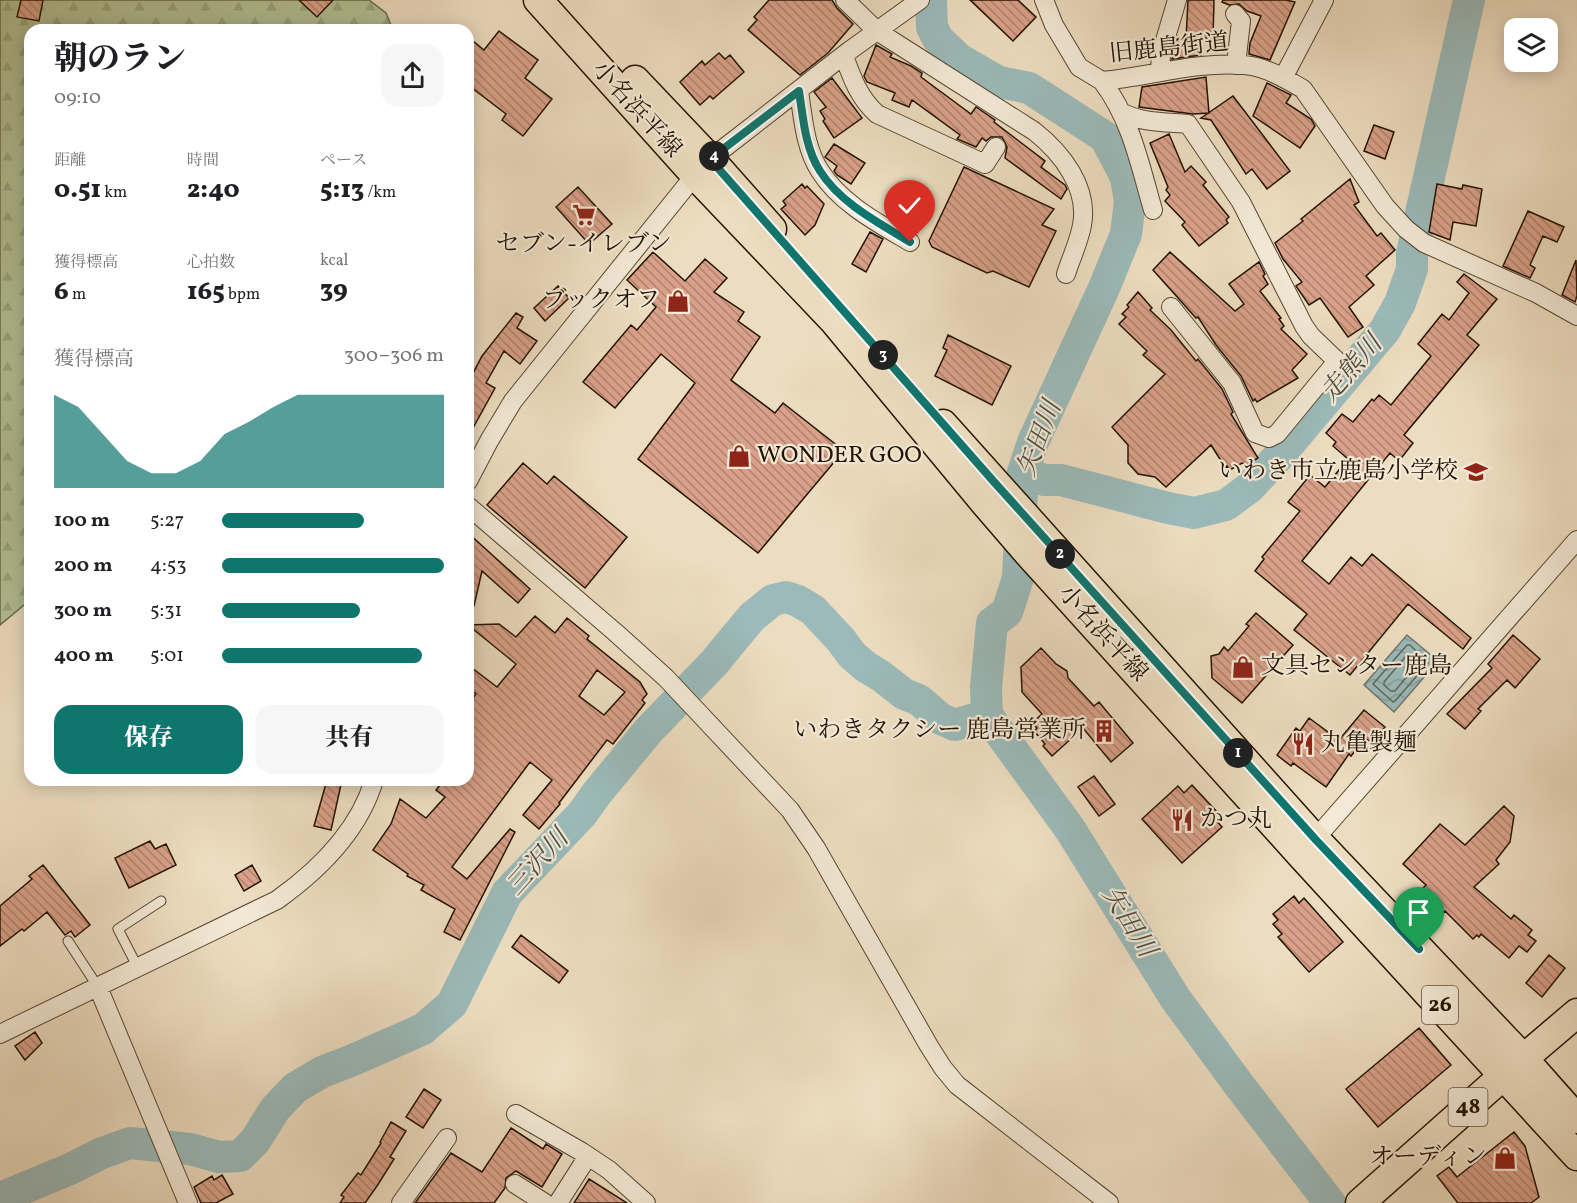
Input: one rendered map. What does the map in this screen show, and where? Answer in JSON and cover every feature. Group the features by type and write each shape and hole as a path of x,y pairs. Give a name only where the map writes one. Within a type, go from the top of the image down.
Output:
{"main road":[{"name":"小名浜平線","path":"538,0 702,167"},
{"name":"小名浜平線","path":"559,0 702,167 989,493 1308,848"},
{"name":"26","path":"1308,848 1514,1066 1577,1119"},
{"name":"48","path":"1361,1203 1514,1066 1577,1013"},
{"name":"26","path":"1514,1066 1577,1156"}],"street":[{"path":"845,0 1034,131 1059,155 1080,191 1084,204 1082,226 1066,274"},
{"path":"474,469 513,401 702,167 920,0"},
{"name":"旧鹿島街道","path":"1044,0 1054,25 1079,67 1102,81 1160,72 1245,65 1283,78 1303,88 1385,206 1417,238 1536,293 1577,316"},
{"path":"1160,72 1161,54 1177,0"},
{"path":"1283,78 1324,0"},
{"path":"1235,14 1241,21 1236,65"},
{"path":"844,56 856,88 867,106 877,114 985,164 996,147"},
{"path":"1102,81 1129,126 1153,210"},
{"path":"799,91 808,143 819,170 850,203 910,242"},
{"path":"1121,112 1133,118 1151,122 1188,124 1241,202 1304,326 1337,361 1277,434 1269,438 1255,433 1232,383 1171,307"},
{"path":"474,511 666,678 790,810 816,848 929,1046 957,1085 1109,1203"},
{"path":"1308,848 1577,540"},
{"path":"0,1034 277,900 306,879 332,853 350,828 372,786"},
{"path":"98,987 188,1203"},
{"path":"516,1114 609,1170 646,1203"},
{"path":"401,1203 447,1138"},
{"path":"558,1203 588,1156"},
{"path":"514,1184 545,1203"}],"lane":[{"path":"138,968 118,929 161,901"},
{"path":"68,940 98,987"}],"green space":[{"path":"0,0 369,0 386,13 391,24 24,24 24,605 0,625"}],"water":[{"path":"1407,635 1438,661 1394,712 1364,685"}],"building":[{"path":"21,0 43,0 39,21 17,17"},
{"path":"299,0 333,0 317,17"},
{"path":"769,0 832,0 853,24 828,53 800,75 748,30 757,20 754,17"},
{"path":"970,0 1018,0 1036,17 1013,41"},
{"path":"1188,0 1214,0 1213,38 1202,38 1201,55 1172,59 1177,39 1186,39"},
{"path":"1223,0 1295,2 1270,60 1249,54 1250,43 1261,16 1247,11 1239,4 1229,5 1222,2"},
{"path":"499,31 538,60 525,78 552,99 523,136 502,120 506,114 474,90 474,42 484,50"},
{"path":"876,45 892,54 890,57 922,73 921,77 971,114 976,107 995,120 994,122 1045,161 1041,167 1067,189 1061,199 1005,158 1007,147 1002,137 991,137 986,141 982,138 976,147 957,139 960,135 912,100 909,107 892,100 895,93 867,82 864,76"},
{"path":"719,53 725,59 730,55 744,72 713,99 710,96 700,105 680,82 702,61 705,65"},
{"path":"1206,77 1209,113 1193,114 1139,107 1142,87"},
{"path":"832,78 862,118 834,138 823,121 825,119 820,111 826,107 814,92"},
{"path":"1267,83 1291,95 1286,103 1311,119 1315,126 1300,148 1253,116"},
{"path":"1233,96 1290,171 1267,189 1252,169 1246,174 1211,120 1201,118"},
{"path":"1374,125 1394,132 1385,159 1364,151"},
{"path":"1169,134 1185,172 1191,166 1206,182 1203,185 1229,217 1226,220 1228,223 1199,246 1182,225 1185,222 1165,201 1170,195 1166,190 1168,187 1150,143"},
{"path":"834,144 865,163 851,184 837,175 834,171 837,166 825,157"},
{"path":"964,167 1054,209 1042,225 1056,231 1029,287 993,271 987,273 932,247 929,241"},
{"path":"1350,179 1359,202 1354,205 1377,236 1381,233 1395,250 1366,276 1374,285 1349,307 1363,327 1348,337 1320,298 1309,305 1296,286 1302,282 1283,259 1275,243"},
{"path":"802,184 805,188 807,186 824,204 815,225 805,235 781,209 786,205 783,201"},
{"path":"1437,184 1462,189 1463,185 1482,189 1476,226 1453,222 1450,240 1429,232"},
{"name":"セブン-イレブン","path":"578,187 612,224 589,244 556,207"},
{"path":"1528,211 1564,227 1557,242 1543,236 1530,265 1535,268 1530,278 1503,266"},
{"path":"870,232 883,239 866,272 852,264"},
{"name":"WONDER GOO","path":"653,252 685,281 705,259 727,278 714,292 744,312 738,321 760,337 731,380 775,413 783,403 839,447 841,453 835,461 758,553 638,459 695,383 661,354 615,408 583,382 631,325 637,330 656,307 627,280"},
{"path":"1170,252 1235,311 1244,304 1229,284 1259,262 1268,284 1260,291 1281,318 1279,319 1284,326 1281,329 1307,354 1292,370 1298,378 1257,402 1255,399 1253,401 1241,376 1216,345 1198,317 1196,318 1153,270"},
{"path":"1576,260 1577,296 1575,302 1562,295"},
{"path":"1464,274 1497,299 1467,335 1479,345 1404,435 1413,443 1399,461 1390,453 1302,561 1329,584 1351,557 1362,566 1372,554 1471,638 1463,649 1408,604 1350,675 1294,630 1307,614 1255,571 1264,559 1262,557 1300,511 1288,502 1310,475 1325,487 1348,459 1333,446 1336,442 1326,433 1342,414 1353,422 1372,399 1374,401 1379,395 1391,405 1431,356 1418,344 1442,314 1449,320 1469,293 1457,282"},
{"path":"558,286 569,298 545,321 534,308"},
{"path":"1138,292 1152,308 1150,310 1171,330 1196,361 1198,359 1222,389 1233,412 1231,414 1258,458 1230,470 1227,466 1225,467 1211,445 1166,487 1155,477 1138,474 1128,463 1128,445 1112,427 1165,374 1143,355 1147,351 1119,324 1126,317 1122,314 1129,307 1127,305"},
{"path":"516,313 523,317 517,328 537,341 520,364 504,351 486,383 495,388 474,426 474,371 482,356"},
{"path":"948,335 1011,366 992,405 935,376 947,350 943,348"},
{"path":"523,463 547,484 554,476 627,537 585,588 487,505"},
{"path":"474,538 530,589 518,603 482,571 474,606"},
{"name":"文具センター鹿島","path":"1256,613 1293,645 1242,703 1212,678 1211,656 1219,654 1224,647 1228,651 1249,626 1246,624"},
{"path":"535,616 555,633 567,618 589,636 587,639 640,682 647,694 642,700 645,703 613,744 607,740 539,829 523,815 552,780 530,762 452,867 467,879 510,829 515,832 460,940 444,932 455,909 421,890 424,885 407,876 408,874 373,850 391,824 400,799 426,818 445,797 436,790 439,786 474,786 474,696 476,694 474,692 474,670 497,687 516,664 474,630 474,625 499,624 516,637","holes":["597,670 625,692 604,715 579,696"]},
{"path":"1513,635 1540,659 1515,688 1507,680 1478,709 1481,711 1465,729 1447,714 1492,668 1488,664"},
{"path":"1041,648 1056,664 1067,671 1068,678 1094,706 1099,702 1133,743 1111,762 1083,728 1052,756 1043,746 1045,744 1034,731 1037,728 1032,723 1042,714 1022,692 1021,667"},
{"path":"1364,710 1385,727 1372,743 1365,738 1351,756 1349,754 1326,787 1293,763 1291,766 1277,755 1296,728 1300,731 1309,718 1339,740"},
{"path":"1094,776 1115,804 1099,816 1078,787"},
{"path":"1192,785 1218,813 1213,817 1222,827 1182,863 1142,819 1178,786 1184,793"},
{"path":"325,786 341,786 331,830 314,826"},
{"path":"1504,806 1514,816 1510,842 1496,860 1499,864 1474,887 1511,919 1514,915 1532,930 1528,935 1536,941 1527,952 1519,946 1509,958 1481,934 1473,939 1445,911 1434,922 1412,899 1426,885 1403,864 1440,824 1465,845"},
{"path":"150,841 155,849 166,844 176,865 129,888 115,858"},
{"path":"43,865 90,925 75,937 71,931 65,935 47,912 24,931 22,929 0,946 0,906 32,879 29,876"},
{"path":"252,865 261,881 244,891 235,875"},
{"path":"1294,896 1299,903 1304,898 1343,942 1309,972 1278,937 1282,934 1273,924 1278,920 1273,914"},
{"path":"521,935 568,971 559,983 512,947"},
{"path":"1549,955 1565,968 1542,997 1526,983"},
{"path":"1419,1028 1451,1065 1378,1127 1346,1089"},
{"path":"35,1032 42,1043 25,1060 15,1046"},
{"path":"424,1089 441,1100 423,1128 406,1117"},
{"path":"391,1122 406,1131 390,1157 394,1159 377,1186 365,1203 340,1203 344,1197 341,1195 358,1173 361,1175"},
{"path":"511,1128 543,1149 546,1144 562,1154 542,1187 516,1171 506,1178 505,1188 494,1203 415,1203 451,1153 482,1172"},
{"name":"オーディン","path":"1514,1132 1525,1146 1539,1197 1531,1203 1458,1203 1437,1176 1449,1167 1457,1177"},
{"path":"222,1175 233,1194 216,1203 201,1203 194,1187 212,1176 214,1180"},
{"path":"589,1179 627,1203 574,1203"}],"waterway":[{"name":"矢田川","path":"928,0 931,3 932,27 938,39 959,59 999,82 1029,88 1105,137 1126,177 1130,201 1126,234 1104,288 1033,442 1023,472 1018,578 1007,612 992,623 986,687 987,715 1070,829 1175,998 1330,1203"},
{"name":"走熊川","path":"1023,472 1044,480 1061,480 1194,513 1226,505 1249,488 1279,456 1385,330 1400,303 1412,269 1412,253 1469,0"},
{"name":"三沢川","path":"0,1198 130,1143 190,1149 219,1157 240,1156 255,1141 275,1109 295,1088 322,1072 423,1029 452,1004 507,893 582,814 649,730 713,664 752,617 773,600 786,597 813,610 852,655 866,667 904,694 919,700 941,719 955,725 987,715"}],"place":[{"name":"セブン-イレブン","path":"584,215"},
{"name":"ブックオフ","path":"678,301"},
{"name":"WONDER GOO","path":"739,456"},
{"name":"いわき市立鹿島小学校","path":"1476,472"},
{"name":"文具センター鹿島","path":"1243,667"},
{"name":"いわきタクシー 鹿島営業所","path":"1104,731"},
{"name":"丸亀製麺","path":"1303,744"},
{"name":"かつ丸","path":"1182,820"},
{"name":"オーディン","path":"1505,1158"}],"route":[{"path":"910,242 850,203 819,170 808,143 799,91 710,159 995,483 1316,840 1419,949"}]}
